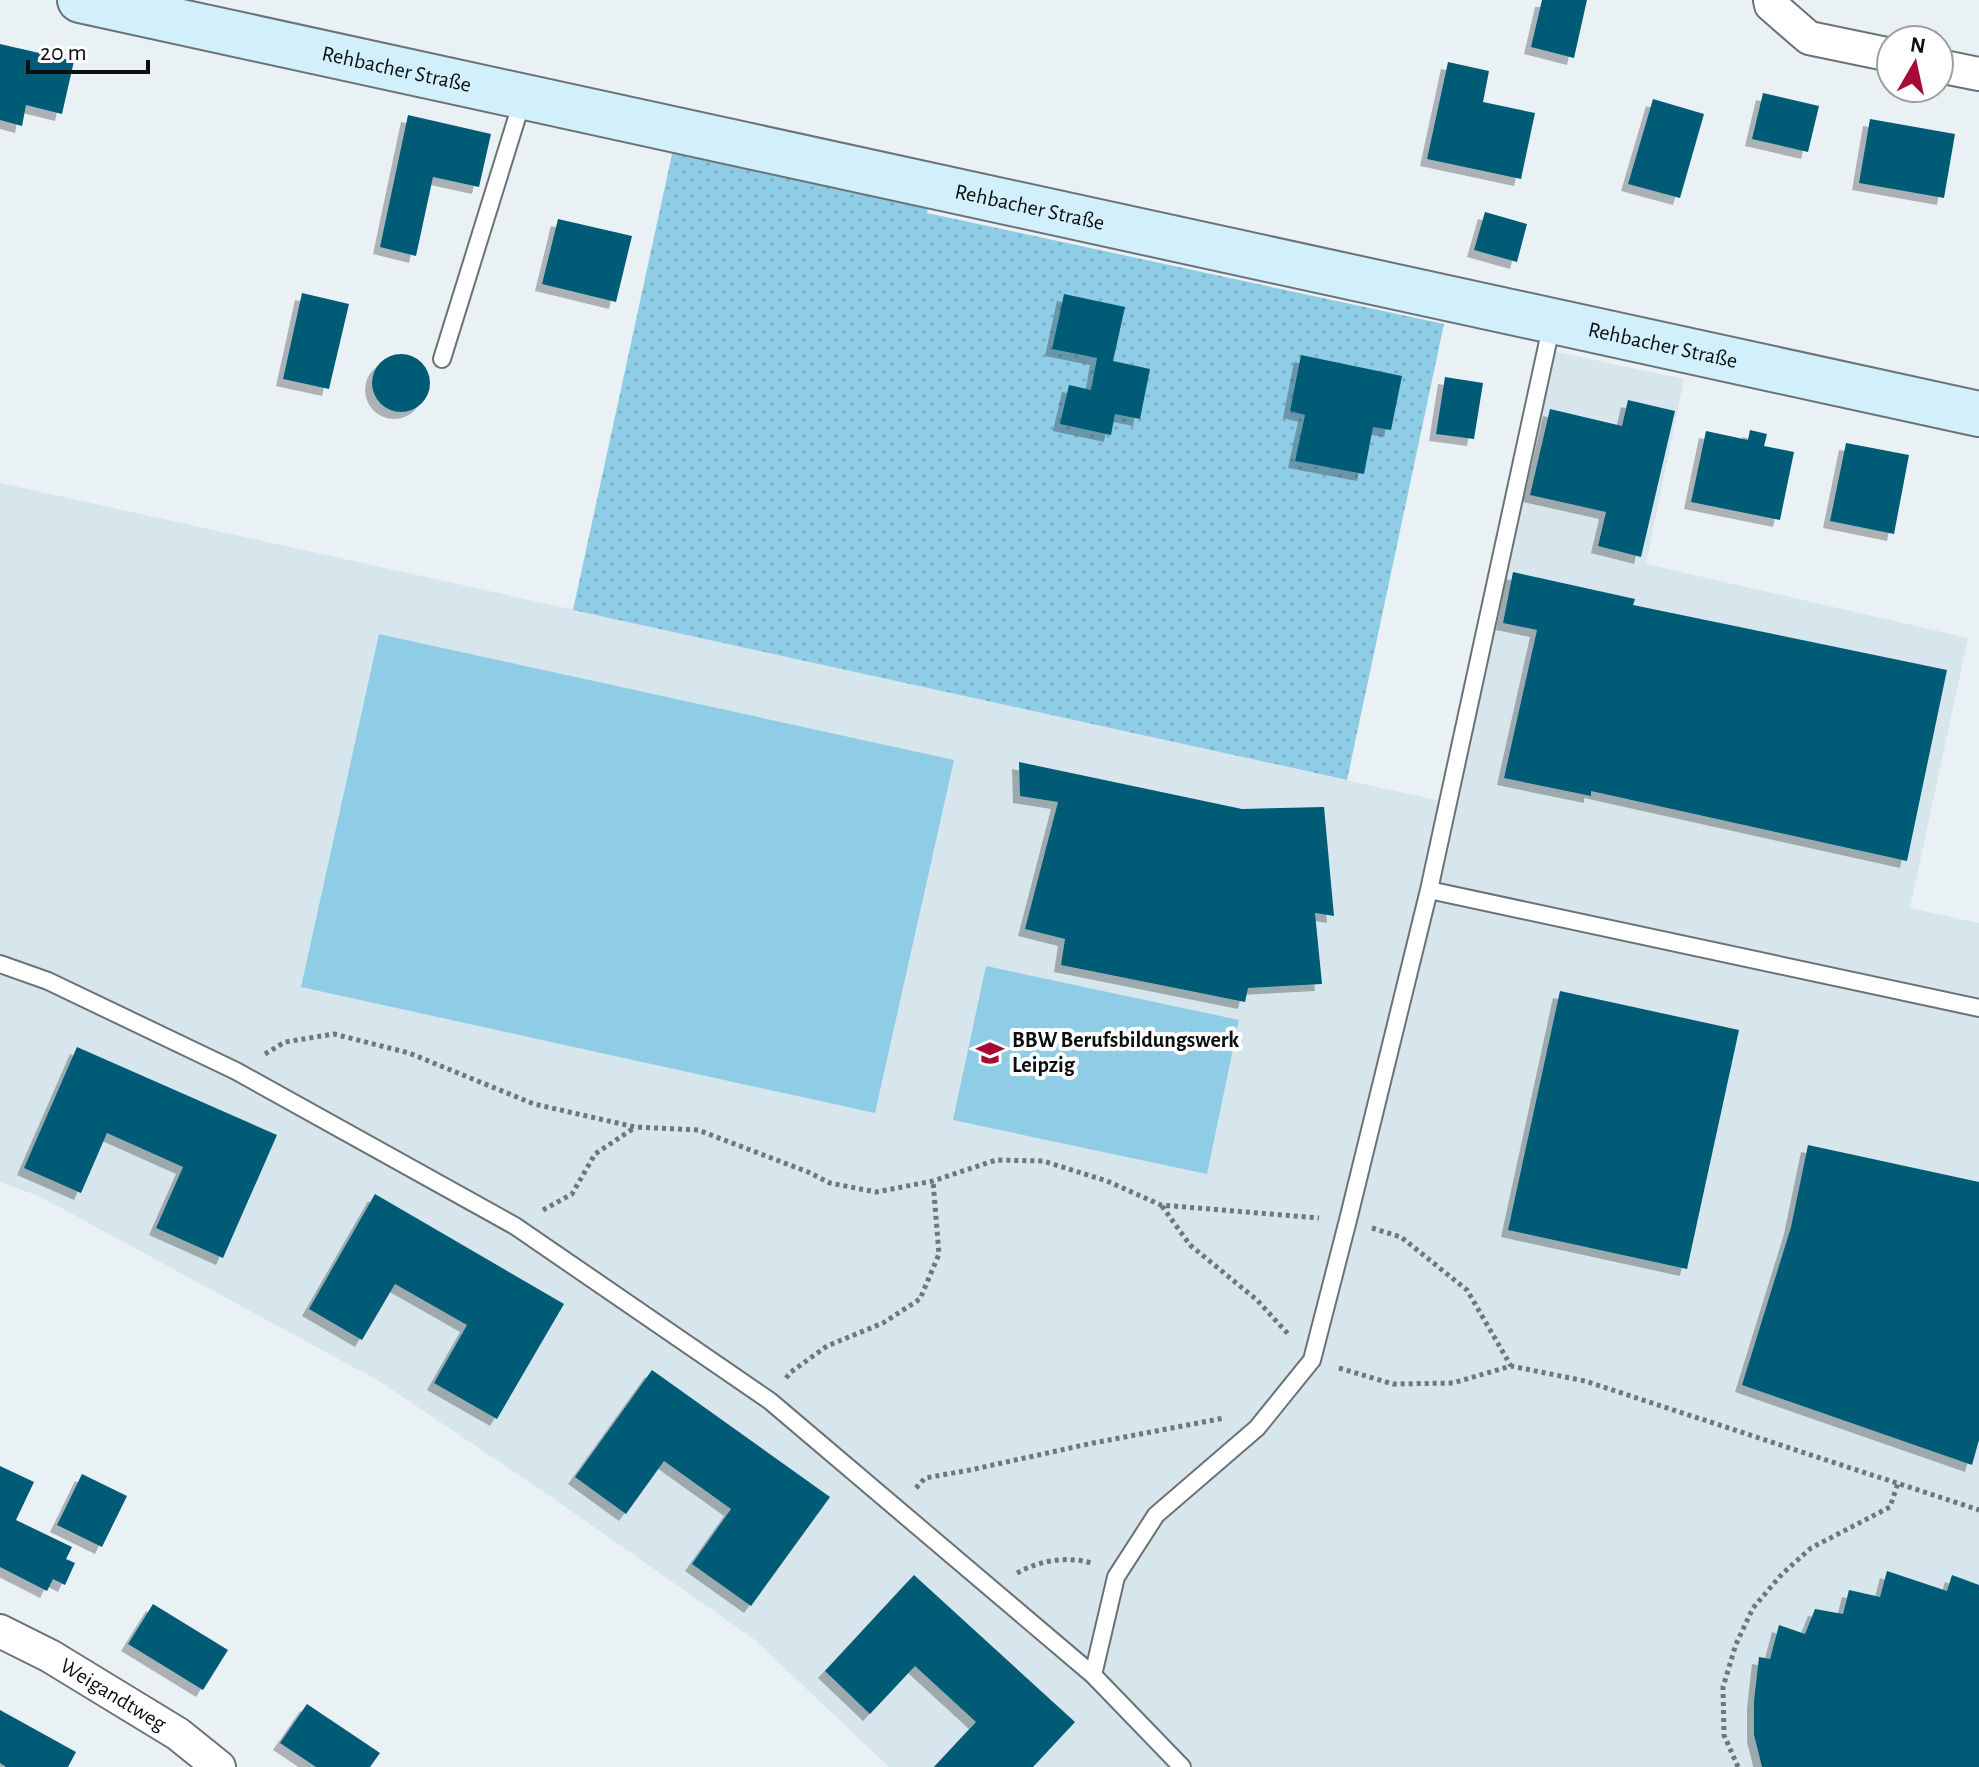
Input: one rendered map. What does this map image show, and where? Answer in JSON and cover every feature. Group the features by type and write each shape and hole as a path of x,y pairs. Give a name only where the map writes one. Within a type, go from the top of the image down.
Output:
{"street":[{"name":"Rehbacher Straße","path":"80,0 1979,414"},
{"path":"1770,2 1809,38 1875,52"},
{"path":"1955,69 1979,74"},
{"name":"Weigandtweg","path":"0,1631 50,1656 178,1734 219,1767"}],"lane":[{"path":"442,359 524,97"},
{"path":"1093,1675 1116,1577 1156,1515 1257,1428 1312,1360 1429,890 1553,321"},
{"path":"1429,890 1979,1008"},
{"path":"0,964 48,981 236,1071 515,1226 770,1401 1093,1675 1182,1767"}],"path":[{"path":"236,1071 285,1042 334,1034 409,1053 534,1104 635,1127 698,1130 830,1183 876,1192 933,1181 996,1160 1043,1161 1107,1181 1161,1205 1348,1220 1401,1237 1467,1290 1511,1366"},
{"path":"515,1226 572,1194 595,1154 635,1127"},
{"path":"770,1401 791,1372 827,1346 883,1323 920,1299 939,1254 933,1181"},
{"path":"1161,1205 1190,1245 1257,1300 1312,1360 1393,1384 1453,1383 1511,1366 1585,1381 1979,1510"},
{"path":"897,1508 925,1478 1272,1409"},
{"path":"1738,1767 1724,1735 1723,1687 1736,1644 1753,1608 1782,1574 1811,1548 1890,1507 1898,1483"},
{"path":"993,1590 1021,1571 1049,1560 1079,1560 1120,1570"}],"shaded area":[{"path":"674,145 929,201 927,213 1444,324 1347,780 573,610"},
{"name":"BBW Berufsbildungswerk Leipzig","path":"1552,351 1684,379 1646,564 1968,638 1910,908 1979,923 1979,1767 889,1767 755,1640 379,1381 39,1196 0,1182 0,483 1454,804"},
{"path":"379,634 954,760 875,1113 301,987"},
{"path":"986,966 1239,1020 1207,1174 953,1120"}],"building":[{"path":"1542,0 1587,0 1574,58 1531,47"},
{"path":"0,44 74,61 62,114 26,105 22,126 0,120"},
{"path":"1448,62 1489,71 1483,102 1535,113 1521,179 1427,159"},
{"path":"1763,93 1819,106 1808,152 1752,139"},
{"path":"1653,99 1704,114 1680,198 1628,184"},
{"path":"408,115 491,134 479,187 433,177 416,256 380,247"},
{"path":"1870,119 1955,134 1944,198 1859,183"},
{"path":"1485,212 1527,224 1517,262 1474,250"},
{"path":"558,219 632,236 616,302 542,284"},
{"path":"302,293 349,304 329,389 283,379"},
{"path":"1064,294 1125,307 1113,361 1150,369 1140,419 1115,414 1111,435 1060,424 1069,385 1091,390 1097,358 1052,349"},
{"path":"401,354 412,356 421,363 428,372 428,394 421,403 412,410 401,412 390,410 381,403 374,394 372,383 374,372 381,363 390,356"},
{"path":"1301,355 1402,376 1391,430 1373,427 1364,474 1295,461 1305,415 1290,411"},
{"path":"1445,377 1483,383 1474,439 1436,434"},
{"path":"1628,400 1675,411 1641,557 1598,546 1606,512 1530,495 1550,409 1622,426"},
{"path":"1750,430 1767,434 1764,446 1794,452 1780,520 1691,502 1706,431 1748,440"},
{"path":"1846,443 1909,455 1894,534 1830,521"},
{"path":"1513,572 1635,599 1633,605 1947,670 1907,861 1591,791 1591,796 1504,778 1537,630 1503,623"},
{"path":"1019,762 1242,809 1324,807 1334,916 1315,913 1322,984 1248,988 1245,1002 1061,965 1065,939 1025,929 1058,802 1020,796"},
{"path":"1560,991 1739,1030 1687,1269 1508,1230"},
{"path":"77,1047 277,1135 223,1258 156,1228 183,1167 107,1133 81,1193 24,1168"},
{"path":"1808,1145 1979,1182 1979,1440 1972,1465 1742,1385 1791,1227"},
{"path":"375,1194 564,1304 497,1419 434,1383 467,1325 395,1284 362,1340 309,1309"},
{"path":"652,1370 830,1497 751,1606 692,1564 731,1509 664,1461 626,1514 575,1477"},
{"path":"0,1466 34,1482 16,1520 72,1547 66,1559 75,1563 65,1585 53,1579 47,1591 0,1567"},
{"path":"82,1474 127,1496 102,1547 57,1525"},
{"path":"1887,1571 1947,1591 1952,1575 1979,1585 1979,1767 1762,1767 1754,1735 1759,1657 1770,1659 1779,1625 1805,1634 1815,1609 1843,1614 1849,1590 1880,1597"},
{"path":"914,1575 1075,1722 1033,1767 934,1767 976,1722 915,1666 870,1714 825,1671"},
{"path":"153,1604 228,1650 203,1690 128,1644"},
{"path":"307,1704 380,1753 370,1767 316,1767 280,1743"},
{"path":"0,1710 76,1752 68,1767 6,1767 0,1763"}],"place":[{"name":"BBW Berufsbildungswerk Leipzig","path":"990,1053"}]}
